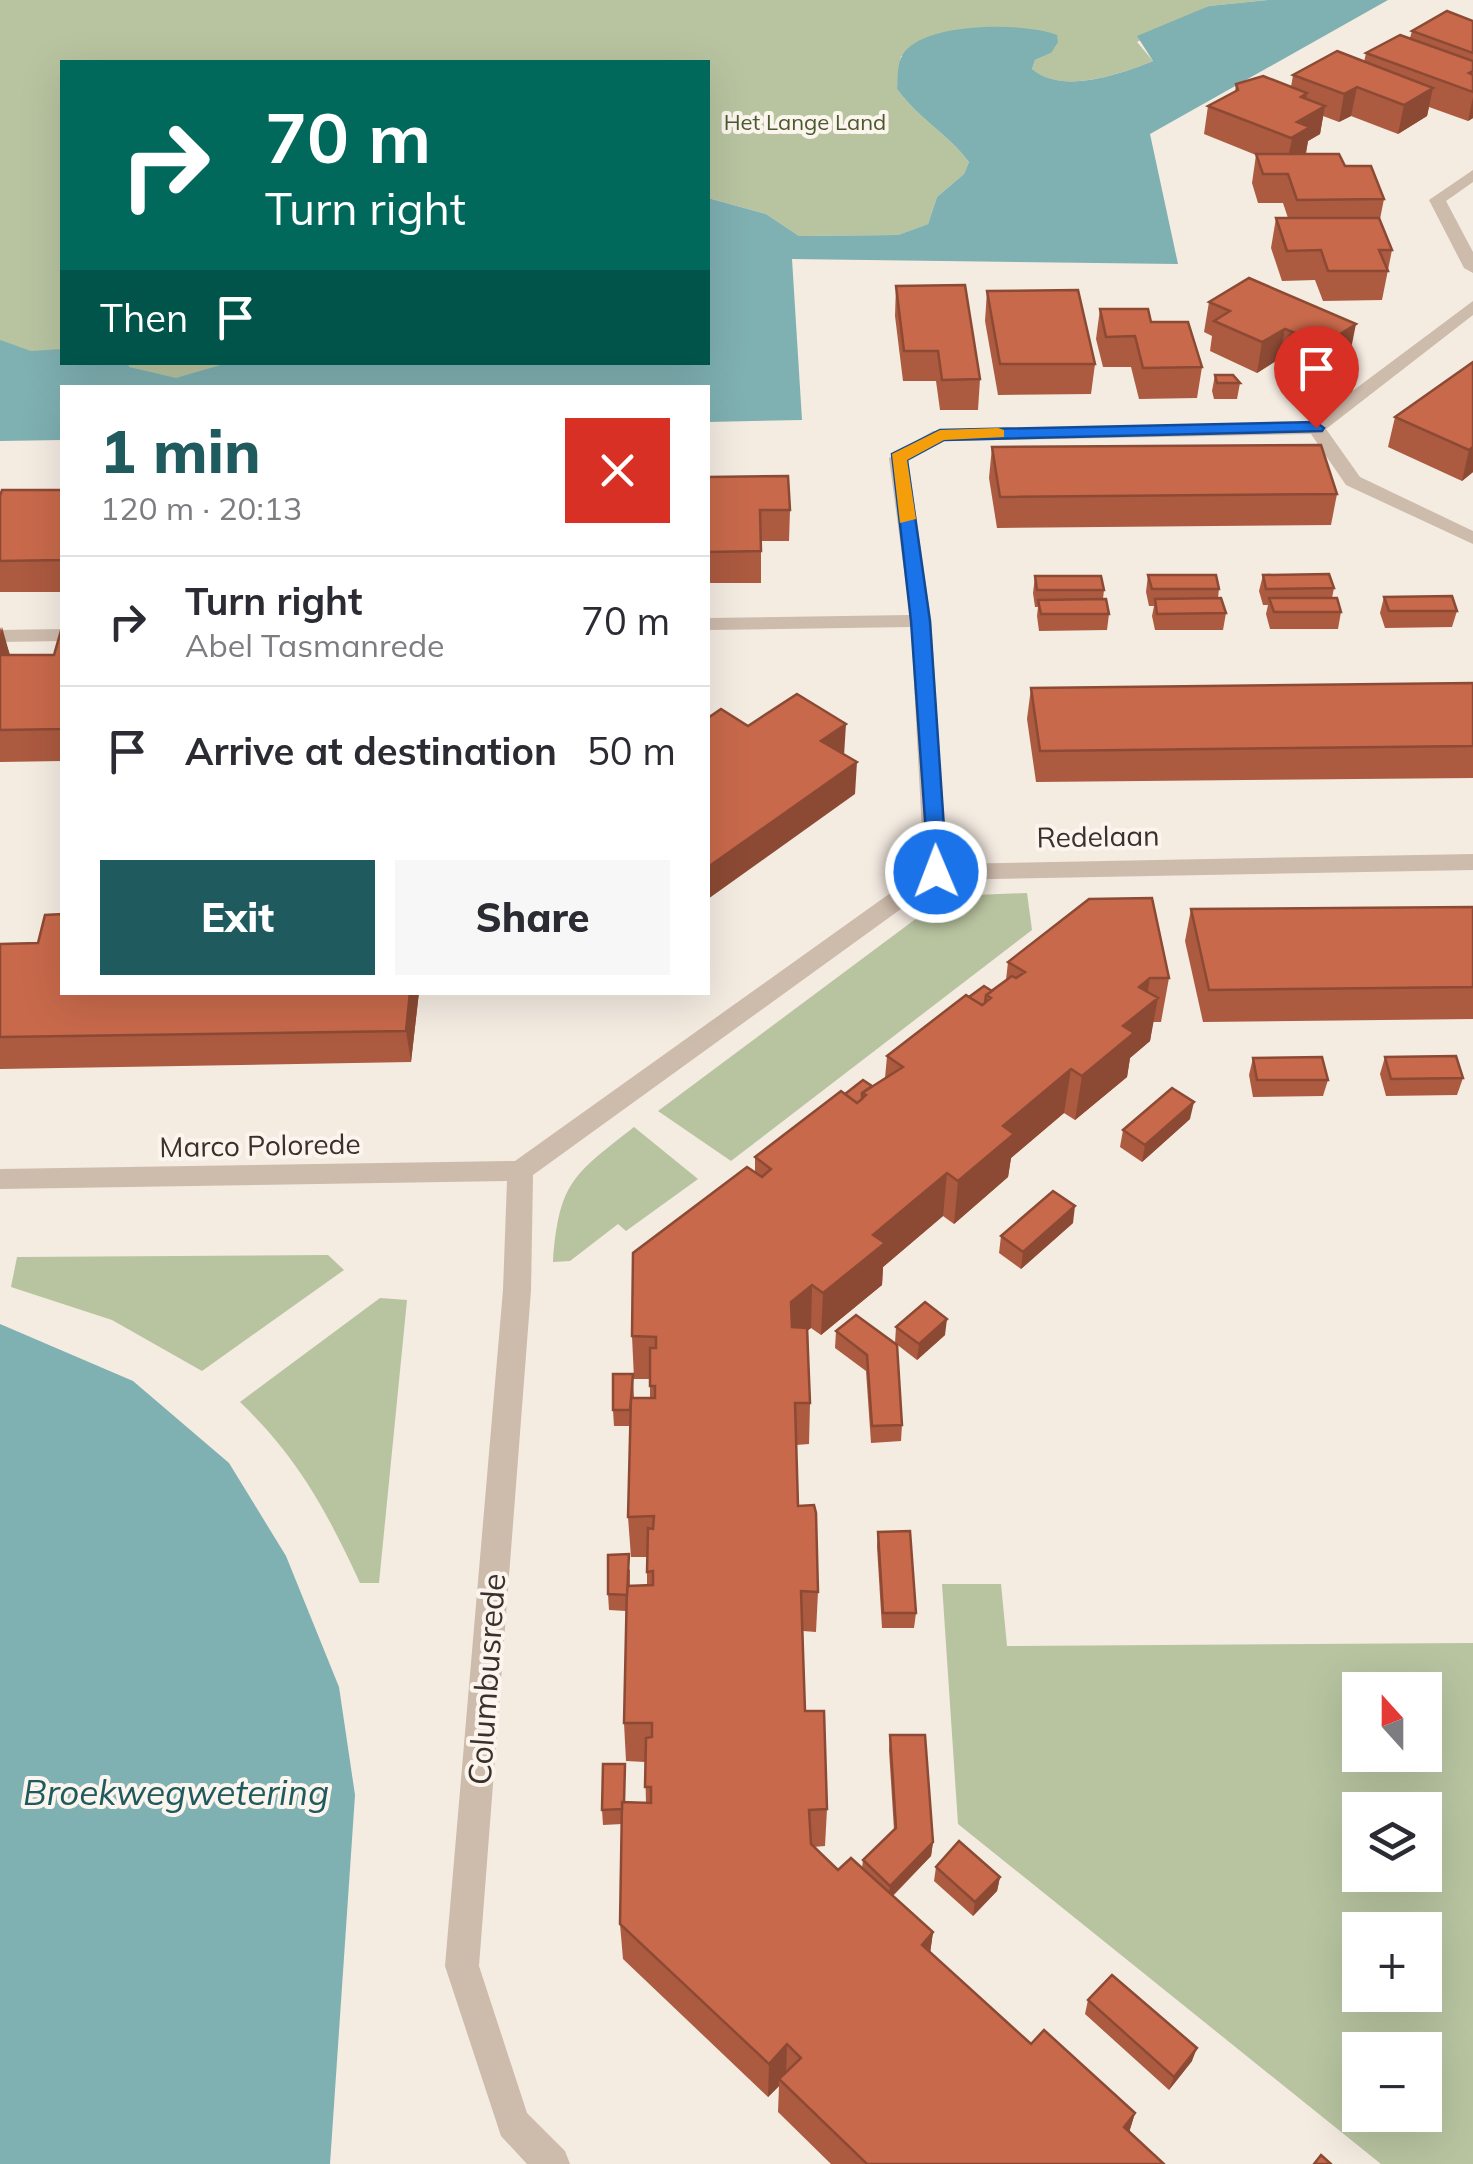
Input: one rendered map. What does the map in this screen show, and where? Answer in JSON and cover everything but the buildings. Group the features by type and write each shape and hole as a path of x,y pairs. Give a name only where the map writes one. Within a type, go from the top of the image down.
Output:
{"street":[{"path":"1473,175 1437,200 1473,268"},
{"path":"520,1171 936,872 921,621 898,458 940,435 1316,428 1473,306"},
{"path":"1316,428 1353,481 1473,538"},
{"path":"710,624 921,621"},
{"path":"0,636 60,635"},
{"name":"Redelaan","path":"936,872 1473,862"},
{"name":"Marco Polorede","path":"0,1179 520,1171"},
{"name":"Columbusrede","path":"520,1171 517,1290 462,1966 513,2124 552,2164"}],"green space":[{"name":"Het Lange Land","path":"0,0 1268,0 1209,6 1137,42 1153,61 1091,80 1059,81 1032,69 1035,60 1051,53 901,56 897,89 969,162 964,174 937,197 928,224 898,235 799,236 766,214 710,199 710,60 60,60 60,365 257,365 193,385 164,385 0,361"},
{"path":"1027,893 1032,930 731,1161 658,1111 925,912 975,895"},
{"path":"634,1127 698,1179 626,1231 618,1224 570,1261 553,1262 560,1214 573,1182 596,1157"},
{"path":"328,1255 344,1270 202,1371 112,1320 11,1287 17,1257"},
{"path":"380,1298 407,1300 379,1583 360,1583 309,1486 279,1444 240,1402"},
{"path":"942,1584 1001,1584 1007,1646 1473,1643 1473,2164 1381,2164 958,1824"}],"water":[{"path":"1268,0 1388,0 1150,134 1178,264 792,259 802,420 710,422 710,385 60,385 60,440 0,441 0,340 31,351 60,349 60,365 128,365 176,378 221,365 710,365 710,199 766,214 799,236 898,235 928,224 937,197 964,174 969,162 897,89 901,58 911,46 928,37 973,28 1042,31 1057,35 1058,42 1051,53 1035,60 1032,69 1059,81 1092,80 1153,61 1137,36 1209,6"},
{"name":"Broekwegwetering","path":"0,1324 133,1381 229,1463 286,1556 339,1687 355,1795 330,2164 0,2164"}],"slow traffic":[{"path":"907,519 898,458 940,435 998,434"}],"route":[{"path":"936,872 935,801 921,621 898,458 940,435 1316,428"}]}
